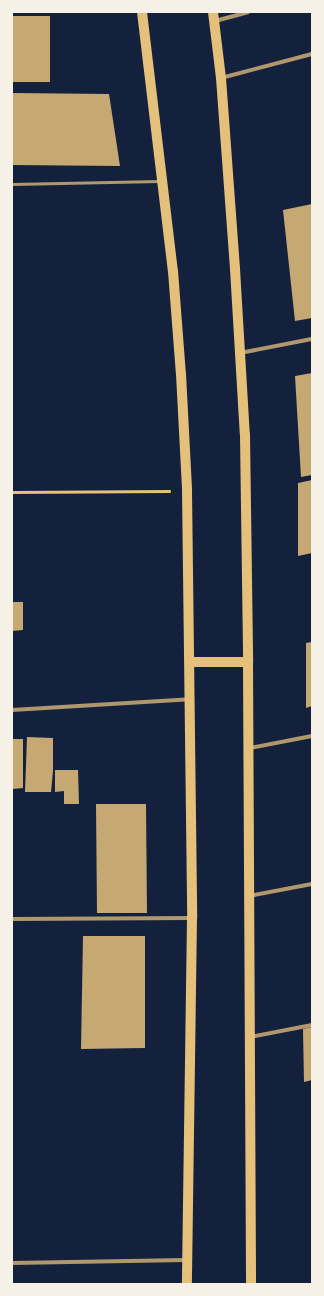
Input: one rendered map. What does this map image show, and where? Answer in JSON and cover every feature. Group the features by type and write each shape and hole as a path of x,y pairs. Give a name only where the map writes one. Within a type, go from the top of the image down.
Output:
{"main road":[{"path":"142,12 173,271 182,374 187,490 192,918 187,1284"},
{"path":"213,17 221,78 245,435 248,662 247,749 251,1284"},
{"path":"190,662 248,662"}],"street":[{"path":"213,17 248,12"},
{"path":"221,78 312,54"},
{"path":"240,353 312,339"},
{"path":"12,710 190,699"},
{"path":"247,749 312,736"},
{"path":"248,896 312,884"},
{"path":"12,919 192,918"},
{"path":"249,1037 312,1025"},
{"path":"12,1263 187,1260"}],"lane":[{"path":"12,184 162,181"}],"path":[{"path":"12,492 187,490"}],"building":[{"path":"12,16 50,16 50,82 12,82"},
{"path":"12,93 109,94 120,166 12,165"},
{"path":"312,204 312,318 295,321 283,210"},
{"path":"312,373 312,475 301,477 295,376"},
{"path":"312,480 312,553 298,556 298,483"},
{"path":"12,602 23,602 23,630 12,631"},
{"path":"312,642 312,706 306,708 306,643"},
{"path":"27,737 53,738 53,771 51,792 25,792"},
{"path":"12,739 23,739 23,788 12,789"},
{"path":"55,770 78,770 79,804 64,804 64,791 55,792"},
{"path":"96,804 146,804 147,913 97,913"},
{"path":"83,936 145,936 145,1048 81,1049"},
{"path":"312,1027 312,1080 304,1082 303,1029"}]}
